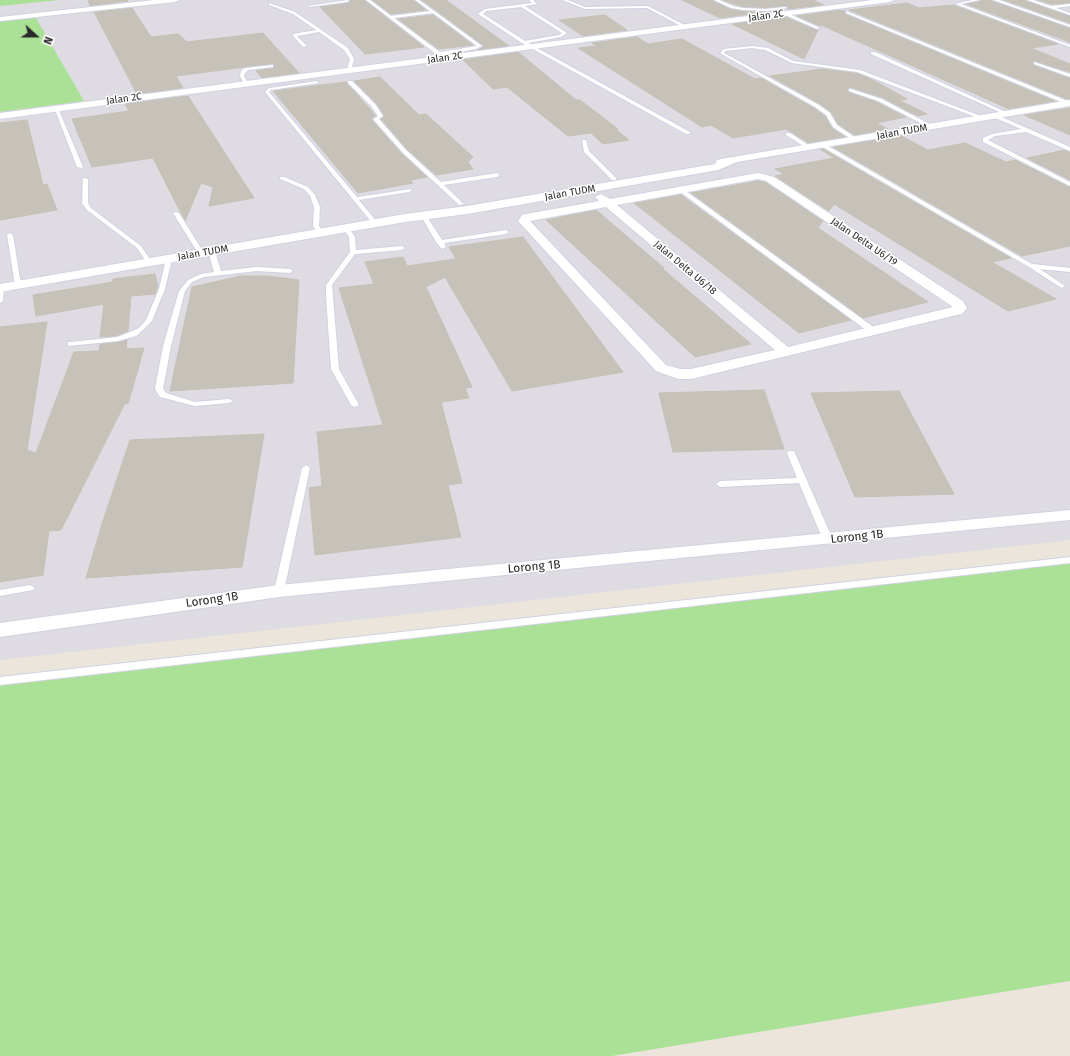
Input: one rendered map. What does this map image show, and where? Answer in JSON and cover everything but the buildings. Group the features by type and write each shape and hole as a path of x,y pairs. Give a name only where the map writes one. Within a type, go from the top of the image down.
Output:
{"street":[{"path":"0,19 175,0"},
{"name":"Jalan 2C","path":"0,116 354,71 441,56 686,27 785,11 890,0"},
{"name":"Jalan TUDM","path":"1,288 320,232 424,216 589,186 614,179 711,162 733,161 1069,103"},
{"name":"Jalan TUDM","path":"405,218 461,204 718,167 733,161"},
{"name":"Jalan Delta U6/19","path":"681,190 758,176 770,179 958,304 960,308 957,311 873,331"},
{"name":"Jalan Delta U6/18","path":"589,186 607,203 785,351"},
{"path":"681,190 526,218 524,221 661,368 678,374 691,374 873,331"},
{"name":"Lorong 1B","path":"0,630 279,591 828,540 1070,515"}],"lane":[{"path":"368,0 441,56 480,46 418,0"},
{"path":"531,0 535,4 485,10 480,14 524,42 534,46 688,133"},
{"path":"564,0 585,8 648,7 686,27"},
{"path":"716,0 732,7 743,9 785,11 818,28"},
{"path":"978,0 957,4 1070,46"},
{"path":"995,0 1070,26"},
{"path":"1028,0 1070,14"},
{"path":"309,6 347,1"},
{"path":"270,4 294,13 346,49 352,59 350,67 354,71"},
{"path":"1051,8 1070,5"},
{"path":"522,6 565,33 560,36 524,42"},
{"path":"390,17 434,12"},
{"path":"847,12 1069,103"},
{"path":"305,46 294,35 320,31"},
{"path":"856,140 835,126 828,114 817,106 722,53 724,50 752,47 766,49 792,62 858,71 983,118"},
{"path":"873,54 1008,114"},
{"path":"1036,63 1070,76"},
{"path":"247,84 242,76 246,69 271,66"},
{"path":"317,82 269,89 267,92 376,223"},
{"path":"350,82 381,116 376,119 404,151 461,204"},
{"path":"851,90 880,100 932,127"},
{"path":"56,108 80,167"},
{"path":"995,116 1070,149"},
{"path":"1027,130 994,135 985,139 985,141 1070,184"},
{"path":"788,134 810,148"},
{"path":"584,141 586,151 614,179"},
{"path":"823,145 1031,266 1062,286"},
{"path":"438,184 497,175"},
{"path":"282,178 306,188 313,196 317,207 316,226 320,232"},
{"path":"85,179 85,203 89,209 139,247 149,262"},
{"path":"356,199 409,190"},
{"path":"681,190 873,331"},
{"path":"176,213 213,258 218,273"},
{"path":"424,216 441,245 506,232"},
{"path":"346,228 352,236 353,252 329,285 335,369 355,405"},
{"path":"10,234 18,285"},
{"path":"353,252 402,248"},
{"path":"71,344 118,339 133,334 141,329 149,321 162,288 169,259"},
{"path":"1031,266 1070,270"},
{"path":"229,401 195,404 163,395 159,389 167,346 182,291 190,281 196,277 257,269 290,271"},
{"path":"0,301 1,288"},
{"path":"791,453 828,540"},
{"path":"279,591 306,468"},
{"path":"720,484 802,480"},
{"path":"0,681 1070,560"},
{"path":"0,593 30,588"}],"shaded area":[{"path":"0,0 1070,0 1070,540 0,660"}],"green space":[{"path":"0,0 60,0 0,6"},
{"path":"36,18 84,101 0,112 0,21"},
{"path":"1070,560 1070,981 612,1056 0,1056 0,677"}]}
